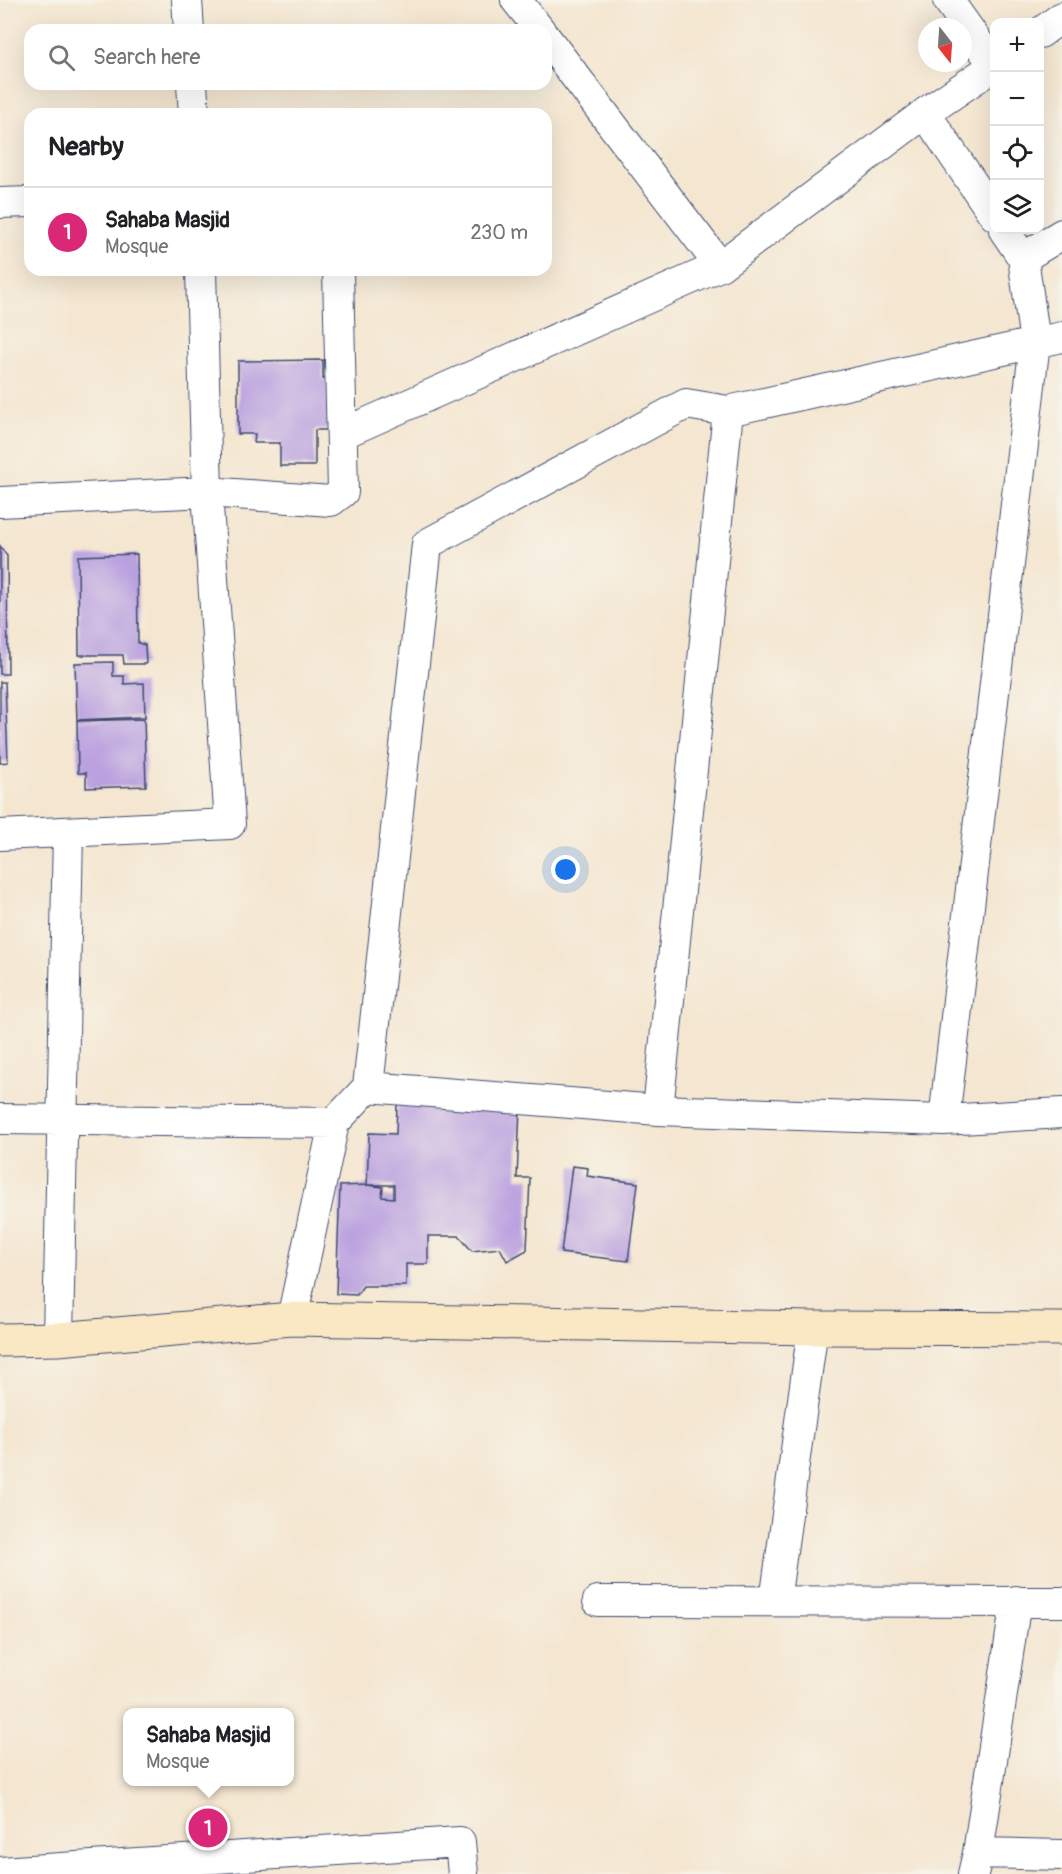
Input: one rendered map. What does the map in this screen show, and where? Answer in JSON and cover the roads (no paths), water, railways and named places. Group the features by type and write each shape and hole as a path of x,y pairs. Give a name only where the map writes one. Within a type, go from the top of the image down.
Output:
{"main road":[{"path":"0,1340 58,1339 292,1319 813,1328 1062,1329"}],"street":[{"path":"187,0 189,24"},
{"path":"516,0 535,24"},
{"path":"948,0 990,59"},
{"path":"1044,30 1062,17"},
{"path":"552,46 720,266"},
{"path":"342,434 720,266 925,112 990,68"},
{"path":"192,90 194,108"},
{"path":"925,112 990,209"},
{"path":"0,203 24,202"},
{"path":"944,1120 1049,340 1023,258 1007,234"},
{"path":"1023,258 1062,234"},
{"path":"0,836 230,824 207,492 201,276"},
{"path":"0,502 207,492 331,501 344,492 338,276"},
{"path":"292,1319 334,1123 368,1087 428,544 686,404 728,411 1049,340"},
{"path":"658,1110 728,411"},
{"path":"58,1339 68,832"},
{"path":"368,1087 658,1110 944,1120 1062,1113"},
{"path":"0,1119 334,1123"},
{"path":"775,1601 813,1328"},
{"path":"598,1601 1062,1602"},
{"path":"1016,1601 976,1864 1062,1855"},
{"path":"0,1872 459,1842 463,1874"}],"place":[{"name":"Sahaba Masjid","path":"208,1828"}]}
